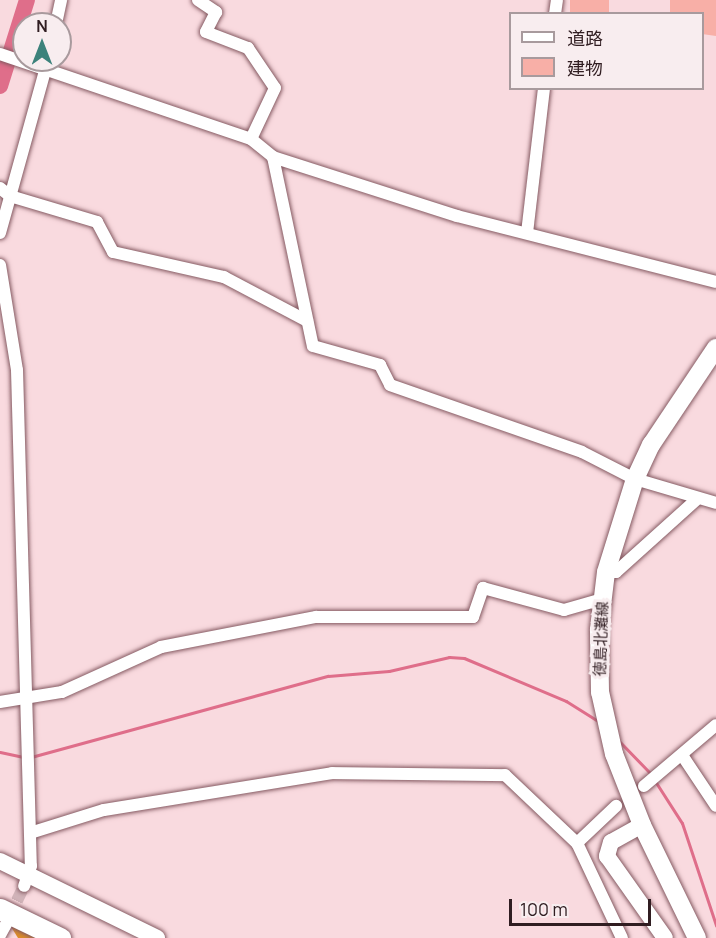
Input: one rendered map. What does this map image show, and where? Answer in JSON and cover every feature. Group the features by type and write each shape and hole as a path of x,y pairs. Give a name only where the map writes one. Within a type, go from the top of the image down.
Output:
{"highway":[{"path":"1,925 60,938"}],"main road":[{"name":"徳島北灘線","path":"697,938 642,825 614,754 604,711 598,666 606,572 635,479 651,445 716,348"}],"street":[{"path":"198,0 216,12 206,32 248,48 275,88 251,139"},
{"path":"0,233 45,72"},
{"path":"66,72 251,139 273,157 527,232 716,282"},
{"path":"527,232 544,90"},
{"path":"273,157 313,346 380,365 390,385 582,452 635,479 696,500 716,503"},
{"path":"0,188 10,196 97,222 113,252 224,277 307,321"},
{"path":"0,265 17,370 30,833 26,880"},
{"path":"606,572 616,572 696,500"},
{"path":"0,702 62,692 161,647 316,617 473,617 483,588 564,610 602,599"},
{"path":"651,781 716,725"},
{"path":"682,755 716,806"},
{"path":"30,833 104,810 290,777 494,773 517,782 577,843 622,938"},
{"path":"577,843 616,806"},
{"path":"642,825 612,842 607,856 665,938"},
{"path":"0,861 26,880 157,938"},
{"path":"1,925 4,938"}],"shaded area":[{"path":"10,925 37,938 18,938"}],"building":[{"path":"570,0 609,0 609,12 570,12"},
{"path":"670,0 716,0 716,36 704,34 704,12 670,12"}],"waterway":[{"path":"0,86 27,0"},
{"path":"31,757 328,676 389,671 449,657 464,658 566,701 599,722"},
{"path":"619,741 652,775"},
{"path":"0,752 24,757"},
{"path":"655,781 682,823 716,925"}],"tunnel":[{"path":"9,917 24,886"}]}
